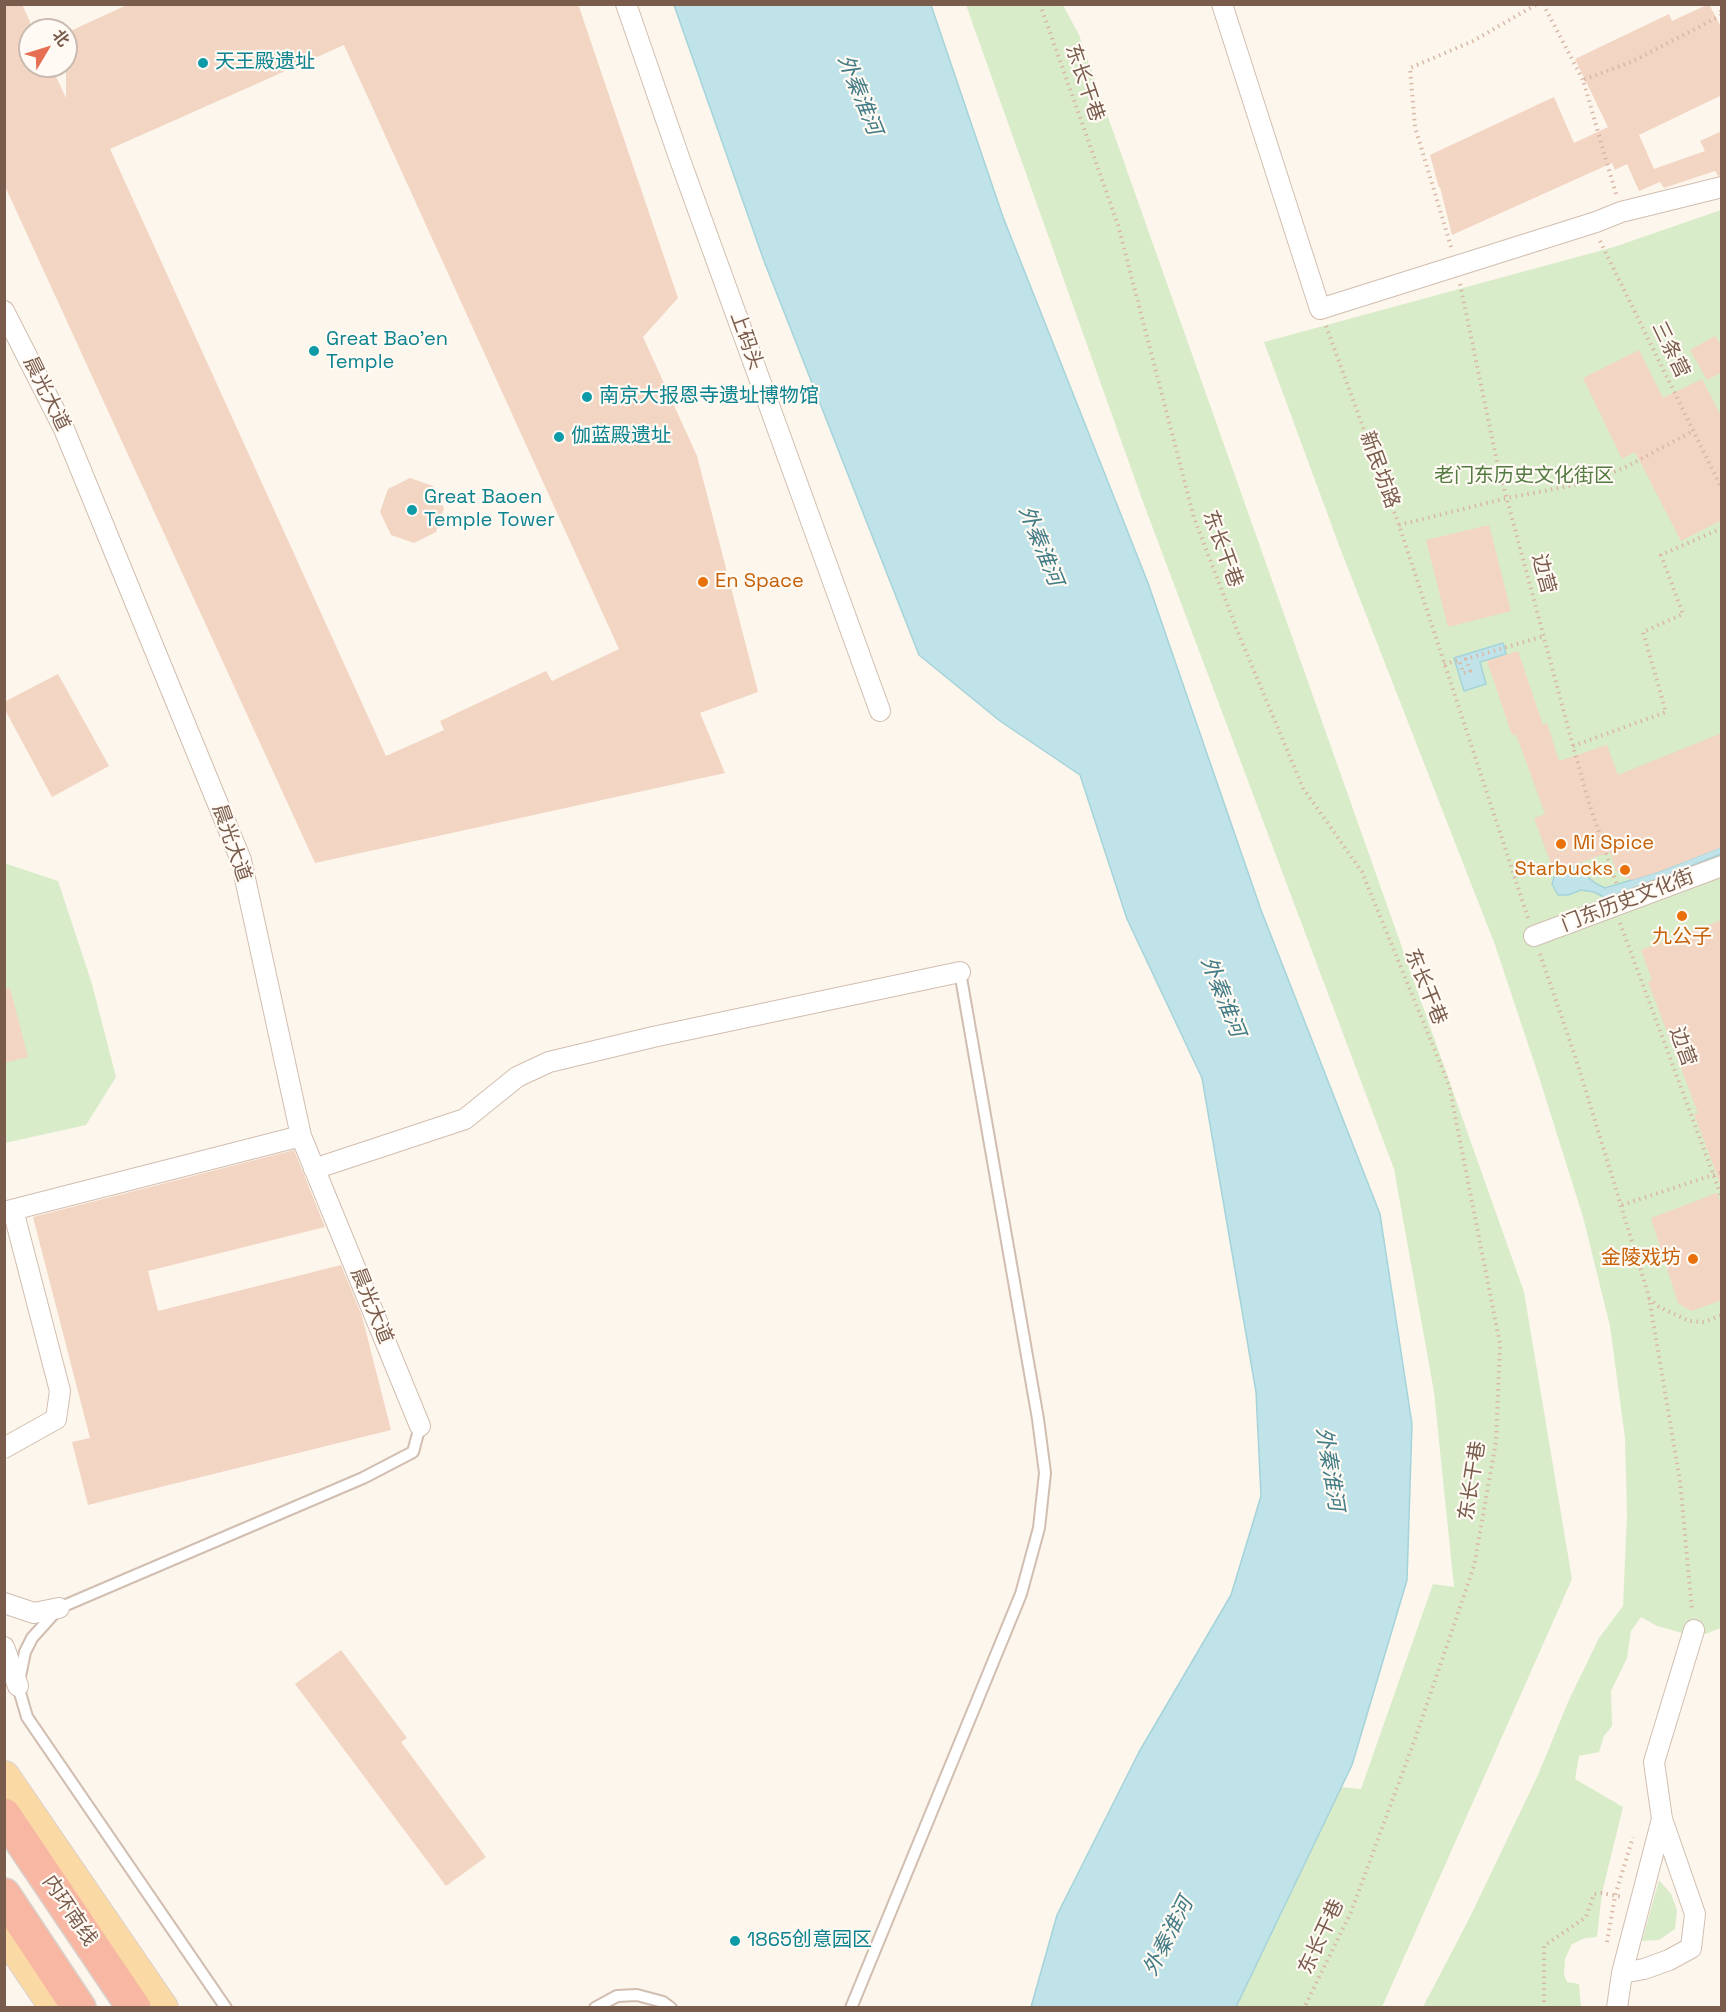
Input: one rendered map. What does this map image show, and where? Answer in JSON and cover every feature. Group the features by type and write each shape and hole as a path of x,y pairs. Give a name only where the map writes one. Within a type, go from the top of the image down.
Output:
{"highway":[{"name":"内环南线","path":"4,1815 134,2007"},
{"path":"4,1895 79,2007"}],"main road":[{"path":"4,1777 162,2007"},
{"path":"4,1931 56,2007"}],"street":[{"name":"上码头","path":"626,4 680,160 880,711"},
{"path":"1222,4 1320,309 1596,222 1621,212 1722,187"},
{"name":"晨光大道","path":"4,311 64,429 241,860 301,1136 420,1426"},
{"name":"门东历史文化街","path":"1534,936 1722,866"},
{"path":"314,1169 465,1119 517,1077 549,1062 652,1037 960,972"},
{"path":"4,1448 56,1419 60,1391 9,1211 301,1136"},
{"path":"4,1603 34,1613 59,1608"},
{"path":"1622,1973 1644,1969 1691,1948 1695,1914 1662,1819 1654,1762 1694,1630"},
{"path":"4,1647 18,1686"},
{"path":"1617,2007 1622,1973 1662,1819"}],"lane":[{"path":"851,2007 1021,1594 1039,1528 1046,1473 960,972"},
{"path":"226,2007 27,1717 18,1686 25,1652 32,1638 59,1608 363,1478 413,1452 420,1426"},
{"path":"595,2007 618,1996 637,1995 663,2002 671,2007"}],"path":[{"name":"东长干巷","path":"1040,4 1118,225 1194,518 1239,635 1303,788 1362,872 1449,1085 1500,1344 1496,1442 1474,1566 1415,1739 1351,1912 1304,2007"},
{"name":"边营","path":"1537,4 1473,41 1410,68 1415,127 1456,266 1497,462 1590,806 1617,885"},
{"path":"1544,4 1583,80 1621,212"},
{"path":"1583,80 1631,62 1722,14 1719,4"},
{"name":"三条营","path":"1596,222 1599,239 1722,489"},
{"name":"新民坊路","path":"1320,309 1399,525 1622,1205 1648,1298 1680,1481 1694,1630"},
{"path":"1399,525 1507,498 1585,483 1624,468 1693,431"},
{"path":"1573,746 1666,712 1644,632 1683,614 1661,555 1722,528"},
{"path":"1444,664 1459,660 1463,673 1470,671 1466,659 1544,636"},
{"name":"边营","path":"1614,906 1722,1198"},
{"path":"1622,1205 1722,1172"},
{"path":"1648,1298 1659,1307 1689,1321 1704,1322 1722,1315"},
{"path":"1606,1952 1616,1896 1633,1838"},
{"path":"1544,2007 1544,1946 1586,1917 1594,1894 1641,1898"}],"green space":[{"path":"966,5 1063,5 1079,35 1524,1292 1572,1579 1382,2007 1236,2007 1341,1787 1361,1789 1433,1584 1454,1587 1434,1392 1394,1169 1143,502"},
{"name":"老门东历史文化街区","path":"1721,210 1721,1628 1697,1637 1657,1626 1641,1617 1631,1631 1627,1658 1611,1691 1612,1726 1604,1736 1599,1752 1579,1756 1575,1779 1623,1807 1602,1893 1597,1937 1586,1938 1572,1944 1565,1959 1564,1975 1567,1982 1579,1984 1581,2007 1423,2007 1470,1917 1538,1775 1568,1702 1599,1638 1623,1606 1627,1515 1625,1438 1610,1326 1583,1217 1539,1077 1495,945 1340,548 1264,342 1614,247"},
{"path":"4,863 58,881 92,984 116,1077 86,1125 5,1143"},
{"path":"1659,1880 1671,1894 1677,1910 1675,1929 1659,1940 1642,1941"}],"water":[{"name":"外秦淮河","path":"674,5 931,5 1003,217 1148,583 1261,910 1380,1214 1412,1424 1407,1580 1352,1765 1236,2007 1031,2007 1057,1915 1139,1752 1231,1595 1261,1496 1256,1392 1202,1078 1127,919 1080,775 1000,721 919,655 764,261"},
{"path":"1503,643 1506,654 1480,662 1486,684 1464,691 1454,658"},
{"path":"1721,847 1721,854 1620,894 1604,897 1594,892 1581,890 1568,895 1558,895 1552,884 1554,877 1566,874 1571,867 1576,867 1595,883 1605,888 1661,871"}],"building":[{"name":"南京大报恩寺遗址博物馆","path":"4,4 22,4 28,18 18,18 18,78 57,78 66,98 66,78 78,78 78,27 129,4 578,4 678,298 643,337 697,456 758,692 700,713 725,773 315,863 4,184","holes":["344,45 619,649 552,681 546,671 440,721 444,730 386,756 110,149"]},
{"path":"1709,4 1722,29 1722,95 1639,135 1654,169 1705,151 1700,141 1722,131 1722,175 1718,176 1712,165 1715,171 1664,188 1660,182 1639,191 1627,164 1615,170 1612,163 1452,235 1430,155 1554,97 1574,143 1608,127 1575,59 1669,14 1672,21"},
{"path":"1715,336 1722,346 1722,372 1707,380 1690,350"},
{"path":"1639,350 1663,398 1702,379 1722,418 1722,520 1681,541 1635,452 1622,459 1583,378"},
{"name":"Great Baoen Temple Tower","path":"410,478 433,486 444,508 436,532 414,543 391,535 380,512 388,489"},
{"path":"1489,525 1511,611 1448,627 1426,540"},
{"path":"1518,651 1543,725 1547,723 1559,761 1607,745 1618,775 1722,733 1722,847 1632,880 1616,871 1610,852 1554,872 1534,818 1545,814 1516,734 1512,735 1487,661"},
{"path":"58,674 109,766 52,797 4,708 4,702"},
{"path":"1722,920 1722,1183 1720,1183 1694,1114 1698,1113 1648,982 1652,980 1641,950"},
{"path":"10,988 28,1057 4,1063 4,989"},
{"path":"294,1150 325,1227 148,1271 158,1311 341,1265 362,1316 391,1430 88,1505 72,1442 90,1438 33,1217"},
{"name":"金陵戏坊","path":"1717,1193 1722,1206 1722,1300 1691,1311 1678,1303 1651,1218"},
{"path":"341,1650 407,1738 401,1742 486,1857 446,1886 295,1684"}],"place":[{"name":"天王殿遗址","path":"203,63"},
{"name":"Great Bao'en Temple","path":"314,351"},
{"name":"南京大报恩寺遗址博物馆","path":"587,397"},
{"name":"伽蓝殿遗址","path":"559,437"},
{"name":"Great Baoen Temple Tower","path":"412,510"},
{"name":"En Space","path":"703,582"},
{"name":"Mi Spice","path":"1561,844"},
{"name":"Starbucks","path":"1625,870"},
{"name":"九公子","path":"1682,916"},
{"name":"金陵戏坊","path":"1693,1259"},
{"name":"1865创意园区","path":"735,1941"}]}
